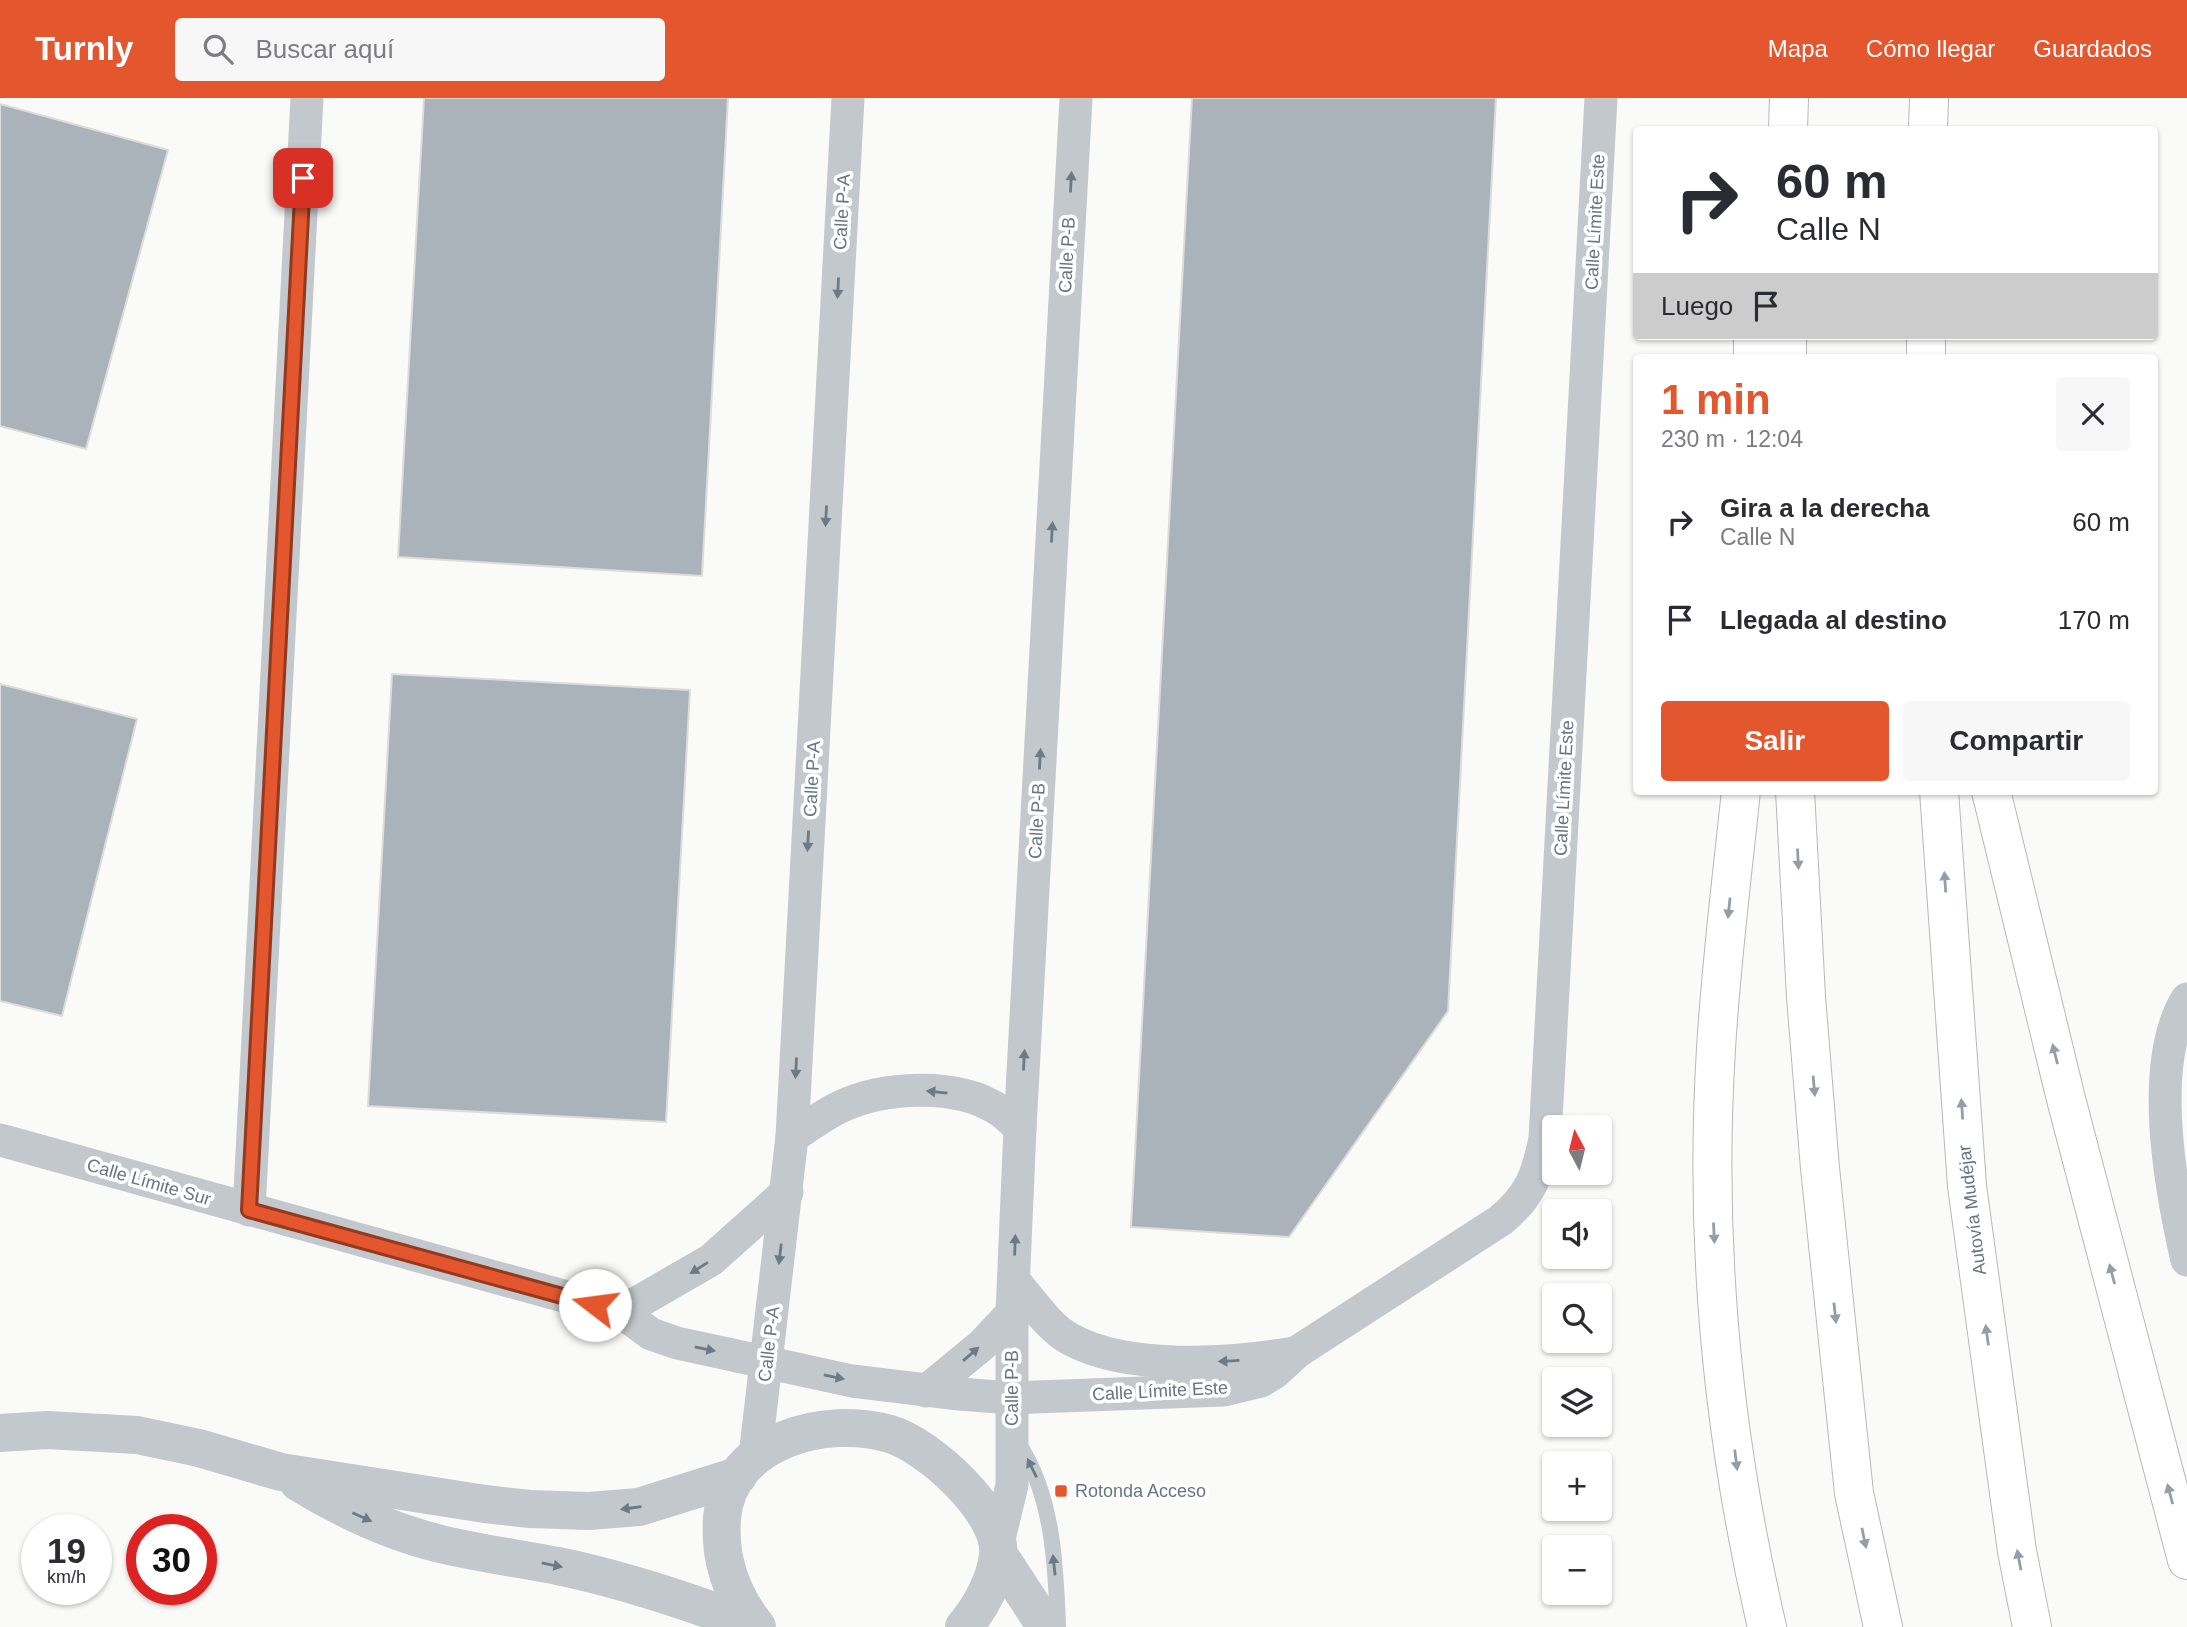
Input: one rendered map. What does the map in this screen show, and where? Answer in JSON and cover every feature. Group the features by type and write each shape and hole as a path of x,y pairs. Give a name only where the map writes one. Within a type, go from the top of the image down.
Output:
{"highway":[{"path":"1788,126 1789,98"},
{"path":"1928,126 1929,98"},
{"path":"1741,795 1716,1049 1714,1224 1717,1293 1737,1467 1748,1538 1767,1627"},
{"path":"1795,795 1806,997 1820,1168 1854,1493 1883,1627"},
{"name":"Autovía Mudéjar","path":"1939,795 1967,1186 2017,1550 2032,1627"},
{"path":"1993,795 2066,1099 2187,1560"}],"street":[{"path":"249,1210 307,98"},
{"name":"Calle P-A","path":"746,1467 767,1363 792,1137 848,98"},
{"name":"Calle P-B","path":"998,1549 1011,1497 1013,1297 1020,1128 1076,98"},
{"name":"Calle Límite Este","path":"926,1391 1012,1398 1172,1392 1241,1387 1261,1381 1297,1352 1501,1220 1517,1206 1530,1189 1539,1168 1545,1139 1601,98"},
{"path":"2187,999 2167,1053 2164,1114 2177,1218 2187,1260"},
{"path":"792,1137 838,1107 863,1097 911,1089 945,1092 976,1100 999,1110 1020,1128"},
{"name":"Calle Límite Sur","path":"0,1140 621,1312 651,1334 664,1339 852,1381 926,1391"},
{"path":"621,1312 711,1260 787,1192"},
{"path":"926,1391 982,1345 1013,1297"},
{"name":"Calle Límite Este","path":"1013,1297 1068,1338 1090,1348 1130,1357 1167,1361 1259,1359 1297,1352"},
{"path":"0,1433 47,1430 137,1434 199,1448 281,1472 485,1504 589,1511 615,1510 659,1502 746,1467 792,1436 847,1427 892,1434 935,1459 953,1475 980,1507 998,1549 1046,1627"},
{"path":"746,1467 729,1490 723,1508 726,1569 746,1623"},
{"path":"281,1472 338,1507 415,1537 447,1546 559,1566 626,1582 746,1623"},
{"path":"964,1627 985,1594 998,1549"}],"lane":[{"path":"1012,1436 1036,1476 1045,1504 1053,1555 1058,1627"}],"building":[{"path":"424,98 728,98 702,576 398,557"},
{"path":"1192,98 1496,98 1448,1011 1289,1237 1131,1227"},
{"path":"0,104 168,150 86,449 0,426"},
{"path":"392,674 690,690 666,1122 368,1106"},
{"path":"0,684 137,719 62,1016 0,1001"}],"place":[{"name":"Rotonda Acceso","path":"1061,1491"}],"route":[{"path":"303,178 249,1210 595,1305"}]}
